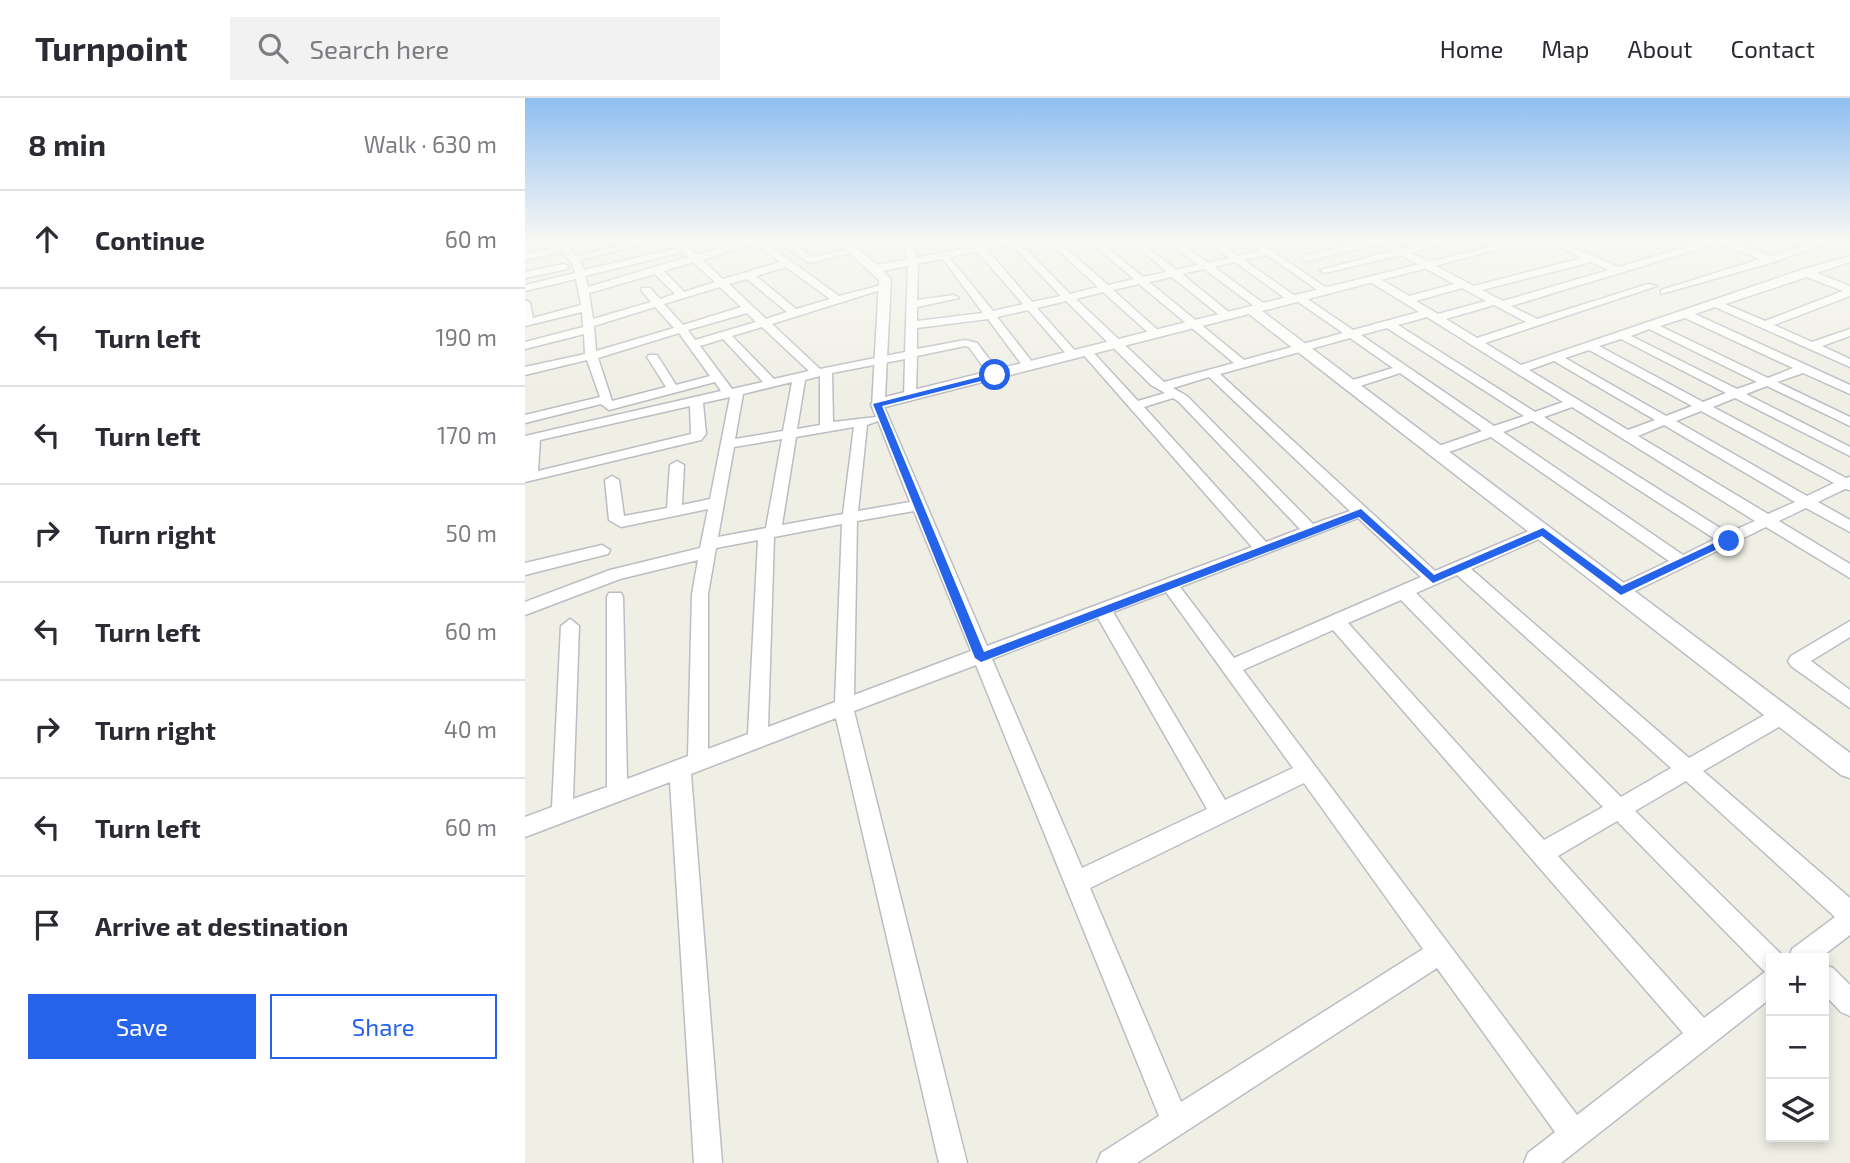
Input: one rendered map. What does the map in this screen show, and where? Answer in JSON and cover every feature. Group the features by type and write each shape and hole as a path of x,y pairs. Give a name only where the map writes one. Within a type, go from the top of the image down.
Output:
{"street":[{"path":"582,289 587,307 591,356 609,406 717,378"},
{"path":"583,292 594,289"},
{"path":"646,289 681,329 717,378 733,392"},
{"path":"674,289 682,296"},
{"path":"525,346 706,289"},
{"path":"730,289 822,372 827,427"},
{"path":"765,289 795,314"},
{"path":"823,289 838,300"},
{"path":"692,345 875,289"},
{"path":"887,289 879,362 880,411 1175,1122"},
{"path":"910,397 913,289"},
{"path":"970,289 1029,366"},
{"path":"1015,289 1030,306 1135,405 1263,550"},
{"path":"1060,289 1161,387 1175,394 1311,531"},
{"path":"913,325 991,315 1105,289 1156,334"},
{"path":"1152,289 1243,365"},
{"path":"1193,289 1227,316"},
{"path":"1233,289 1303,349 1850,767"},
{"path":"1281,289 1353,334 1682,562"},
{"path":"1323,289 1326,291"},
{"path":"728,444 861,421 910,397 1335,289"},
{"path":"1389,289 1850,572"},
{"path":"1407,300 1456,289"},
{"path":"1473,289 1536,323"},
{"path":"1161,387 1389,324 1499,303 1550,289"},
{"path":"1475,342 1644,289"},
{"path":"1658,289 1678,297"},
{"path":"1665,292 1675,289"},
{"path":"1520,369 1651,326 1688,308 1703,309 1763,289"},
{"path":"1765,325 1850,291"},
{"path":"913,304 954,298"},
{"path":"525,303 527,323 587,307"},
{"path":"1716,304 1850,363"},
{"path":"525,371 591,356 751,308"},
{"path":"1688,308 1766,351 1850,390"},
{"path":"1389,324 1729,541"},
{"path":"1651,326 1850,422"},
{"path":"1813,346 1850,332"},
{"path":"725,335 772,384"},
{"path":"1621,335 1850,452"},
{"path":"1766,351 1798,340"},
{"path":"696,401 699,434 695,438 527,478 530,439 799,377 970,343 995,375"},
{"path":"1590,346 1848,484"},
{"path":"653,357 673,389"},
{"path":"1555,357 1850,527"},
{"path":"1627,435 1804,368"},
{"path":"1350,385 1402,369"},
{"path":"1211,373 1433,579"},
{"path":"758,741 770,532 799,377"},
{"path":"708,1163 689,766 700,594 728,444 733,392"},
{"path":"1135,405 1175,394"},
{"path":"525,419 605,401"},
{"path":"1438,451 1574,402"},
{"path":"861,421 850,518 844,709 953,1163"},
{"path":"674,512 677,465"},
{"path":"612,480 618,522 717,502"},
{"path":"1621,591 1848,484"},
{"path":"525,609 616,574 708,548 770,532 919,505"},
{"path":"525,827 981,658 1361,512"},
{"path":"1231,667 1543,531"},
{"path":"525,569 602,550"},
{"path":"1459,568 1850,914"},
{"path":"1170,585 1574,1134"},
{"path":"1404,592 1766,957"},
{"path":"615,597 617,793"},
{"path":"1103,611 1221,813"},
{"path":"1336,621 1702,1035"},
{"path":"562,813 570,626"},
{"path":"1849,631 1797,662 1850,701"},
{"path":"1541,854 1782,715"},
{"path":"1076,883 1307,771"},
{"path":"1809,953 1850,920"},
{"path":"1111,1163 1440,952"},
{"path":"1829,982 1850,1003"},
{"path":"1538,1163 1766,986"}],"route":[{"path":"995,375 877,404 981,658 1361,512 1433,579 1543,531 1621,591 1729,541"}]}
